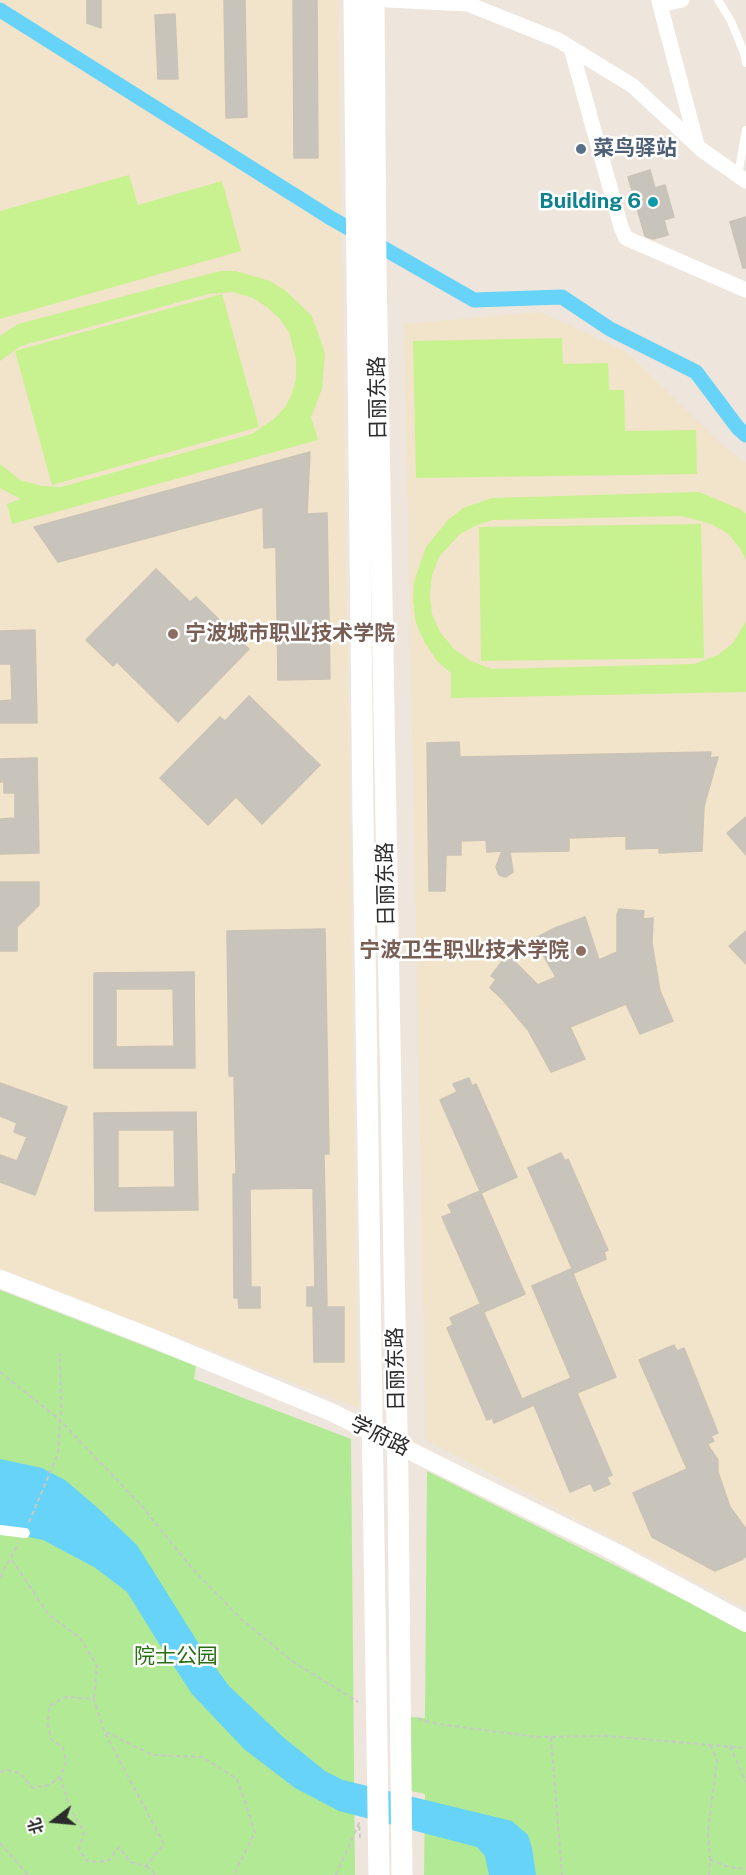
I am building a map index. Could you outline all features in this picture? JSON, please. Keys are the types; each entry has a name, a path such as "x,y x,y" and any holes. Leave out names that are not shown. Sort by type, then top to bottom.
{"main road":[{"name":"日丽东路","path":"354,0 356,208 366,266 397,1445 402,1875"},
{"name":"日丽东路","path":"374,0 376,218 366,266 373,1433 378,1767 370,1846 380,1875"}],"street":[{"path":"388,0 468,4 558,40 633,86 698,146 742,178"},
{"path":"682,0 659,3 698,146"},
{"path":"571,48 626,238 746,290"},
{"name":"学府路","path":"0,1279 147,1336 331,1412 615,1552 746,1623"},
{"path":"0,1530 26,1529"}],"lane":[{"path":"718,0 731,21 746,63"},
{"path":"742,178 746,130"}],"path":[{"path":"0,1577 26,1529 58,1454 60,1353"},
{"path":"0,1372 12,1379 60,1421 141,1505 190,1566 240,1619 292,1661 364,1706 377,1709"},
{"path":"11,1559 49,1615 80,1638 98,1666 94,1699 104,1731 164,1844 146,1866"},
{"path":"0,1772 6,1770 20,1773 33,1788 49,1785 60,1777 66,1762 63,1748 51,1739 48,1725 49,1706 66,1697 94,1699"},
{"path":"401,1715 438,1724 537,1737 607,1736 746,1748"},
{"path":"104,1731 152,1755 202,1757 237,1779 255,1832 234,1875"},
{"path":"550,1737 562,1875"},
{"path":"709,1875 708,1832 717,1761 710,1744"},
{"path":"730,1746 746,1782"},
{"path":"60,1777 70,1808 84,1832 79,1850 87,1860 99,1862 109,1860 119,1847 130,1862 146,1866 156,1875"},
{"path":"336,1875 359,1823 370,1846"},
{"path":"0,1843 28,1875"},
{"path":"710,1860 729,1867 744,1869 741,1875"}],"shaded area":[{"name":"宁波城市职业技术学院","path":"0,0 338,0 358,1408 0,1268"},
{"name":"宁波卫生职业技术学院","path":"541,312 628,353 723,446 746,463 746,1608 426,1440 404,324"}],"green space":[{"path":"129,175 138,205 222,181 241,251 0,319 0,211"},
{"path":"220,271 236,271 270,281 286,291 312,316 325,353 322,389 311,417 318,440 12,524 7,504 21,499 0,488 0,464 20,480 42,486 61,487 252,434 274,419 285,407 296,379 296,359 289,332 280,319 267,307 253,298 233,292 208,294 21,346 0,361 0,336 18,324"},
{"path":"222,294 259,427 52,485 15,351"},
{"path":"562,338 563,364 608,363 609,390 624,390 625,431 696,430 697,474 416,478 413,341"},
{"path":"699,492 740,509 746,514 746,560 740,548 727,533 711,524 682,516 493,520 460,534 439,557 432,575 430,595 432,614 440,632 454,649 471,661 492,669 694,664 718,655 733,643 746,621 746,692 451,698 451,673 437,661 425,643 416,623 413,601 414,582 426,547 448,520 463,508 492,498"},
{"path":"701,524 704,658 481,661 479,527"},
{"name":"院士公园","path":"0,1290 196,1366 194,1379 351,1439 355,1875 0,1875"},
{"path":"427,1471 746,1631 746,1875 424,1875 425,1794 411,1791 410,1717 425,1718"}],"water":[{"path":"0,1459 42,1468 65,1480 137,1545 202,1649 229,1686 283,1737 325,1771 343,1780 512,1821 528,1835 536,1875 489,1875 485,1856 477,1847 339,1811 295,1788 244,1749 192,1694 127,1592 94,1567 43,1540 0,1531"}],"building":[{"path":"87,0 101,0 101,28 87,23"},
{"path":"224,0 245,0 247,117 226,118"},
{"path":"293,0 317,0 318,158 294,158"},
{"path":"175,14 178,79 158,79 155,15"},
{"name":"Building 6","path":"650,170 655,188 665,185 674,217 664,220 668,235 653,239 645,236 628,177"},
{"path":"746,217 746,268 743,268 730,222"},
{"path":"310,452 307,514 327,513 330,679 278,680 276,547 264,548 263,507 58,562 34,527"},
{"path":"156,569 190,602 196,597 249,649 178,722 117,662 113,666 86,640"},
{"path":"35,630 37,723 0,723 0,701 12,700 11,664 0,664 0,631"},
{"path":"249,696 320,765 262,824 236,797 208,825 160,778 220,717 225,721"},
{"path":"459,742 460,757 711,752 710,758 718,757 704,806 702,851 659,853 659,848 626,849 626,836 569,838 569,851 510,852 513,872 505,877 499,875 496,867 502,851 487,852 486,840 461,841 461,855 446,855 445,891 429,891 427,743"},
{"path":"37,758 39,853 0,854 0,819 15,818 15,793 4,793 4,782 0,782 0,759"},
{"path":"746,817 746,855 727,833"},
{"path":"0,882 39,882 39,905 17,927 17,951 0,951"},
{"path":"619,909 644,911 643,919 653,918 652,943 660,991 673,1021 640,1034 626,1004 570,1027 585,1059 551,1072 528,1030 490,988 496,979 491,976 506,956 538,985 556,977 534,939 585,917 599,960 617,952"},
{"path":"325,929 329,1154 324,1154 327,1307 344,1307 344,1362 314,1362 313,1306 307,1306 307,1287 315,1287 313,1188 250,1189 251,1287 260,1287 260,1308 239,1308 238,1298 234,1298 233,1174 236,1174 234,1076 229,1076 227,931"},
{"path":"746,931 746,964 729,946"},
{"path":"194,972 195,1068 94,1068 94,973","holes":["116,989 173,989 174,1046 116,1047"]},
{"path":"469,1078 472,1086 476,1084 517,1177 481,1193 525,1294 484,1312 442,1217 452,1213 448,1205 480,1191 440,1100 457,1092 453,1084"},
{"path":"0,1083 67,1107 35,1195 0,1182 0,1155 17,1161 27,1137 14,1132 17,1123 0,1116"},
{"path":"196,1112 198,1210 95,1211 94,1113","holes":["118,1130 174,1130 175,1187 118,1188"]},
{"path":"561,1153 565,1161 568,1159 608,1250 604,1252 606,1259 574,1273 528,1168"},
{"path":"571,1269 616,1377 577,1393 612,1475 607,1477 610,1484 594,1491 591,1483 570,1492 534,1405 494,1423 492,1418 487,1420 447,1328 453,1325 450,1318 480,1304 522,1399 571,1378 532,1286"},
{"path":"674,1345 677,1351 684,1348 718,1433 711,1436 714,1441 707,1444 718,1460 718,1472 730,1507 746,1529 746,1556 715,1571 652,1537 633,1493 687,1469 639,1360"}],"waterway":[{"path":"0,10 329,217 474,300 562,297 610,329 696,372 738,428 746,435"}],"place":[{"name":"菜鸟驿站","path":"581,149"},
{"name":"Building 6","path":"653,202"},
{"name":"宁波城市职业技术学院","path":"173,634"},
{"name":"宁波卫生职业技术学院","path":"581,951"}]}
